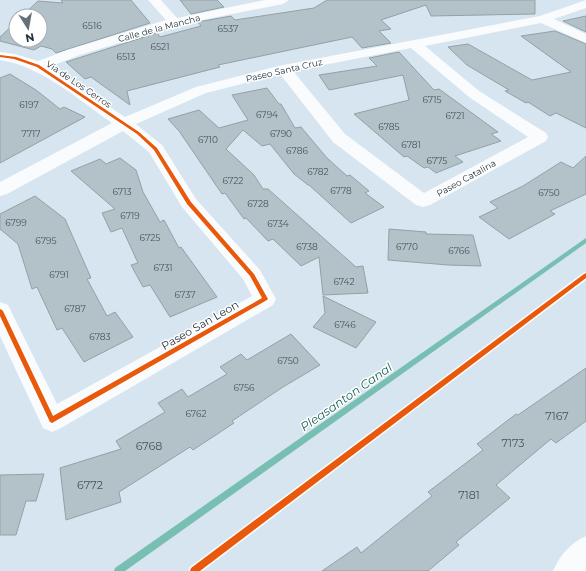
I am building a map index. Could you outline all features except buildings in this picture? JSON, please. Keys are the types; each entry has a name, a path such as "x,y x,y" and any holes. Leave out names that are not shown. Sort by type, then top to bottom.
{"street":[{"path":"154,0 174,22"},
{"name":"Calle de la Mancha","path":"38,66 75,52 174,22 283,0"},
{"name":"Paseo Santa Cruz","path":"0,190 123,124 201,90 284,69 543,19 586,4"},
{"path":"543,19 586,40"},
{"name":"Paseo Catalina","path":"284,69 339,138 423,202 540,137 474,94 413,43"},
{"name":"Via de Los Cerros","path":"0,56 15,58 38,66 123,124"},
{"name":"Paseo San Leon","path":"0,310 52,420 265,299 252,275 189,203 156,149 138,133 123,124"}],"waterway":[{"name":"Pleasanton Canal","path":"118,571 586,240"}],"cycle path":[{"path":"0,56 15,58 38,66 138,133 156,149 189,203 252,275 265,299 52,420 0,311"},
{"path":"194,571 586,275"}]}
